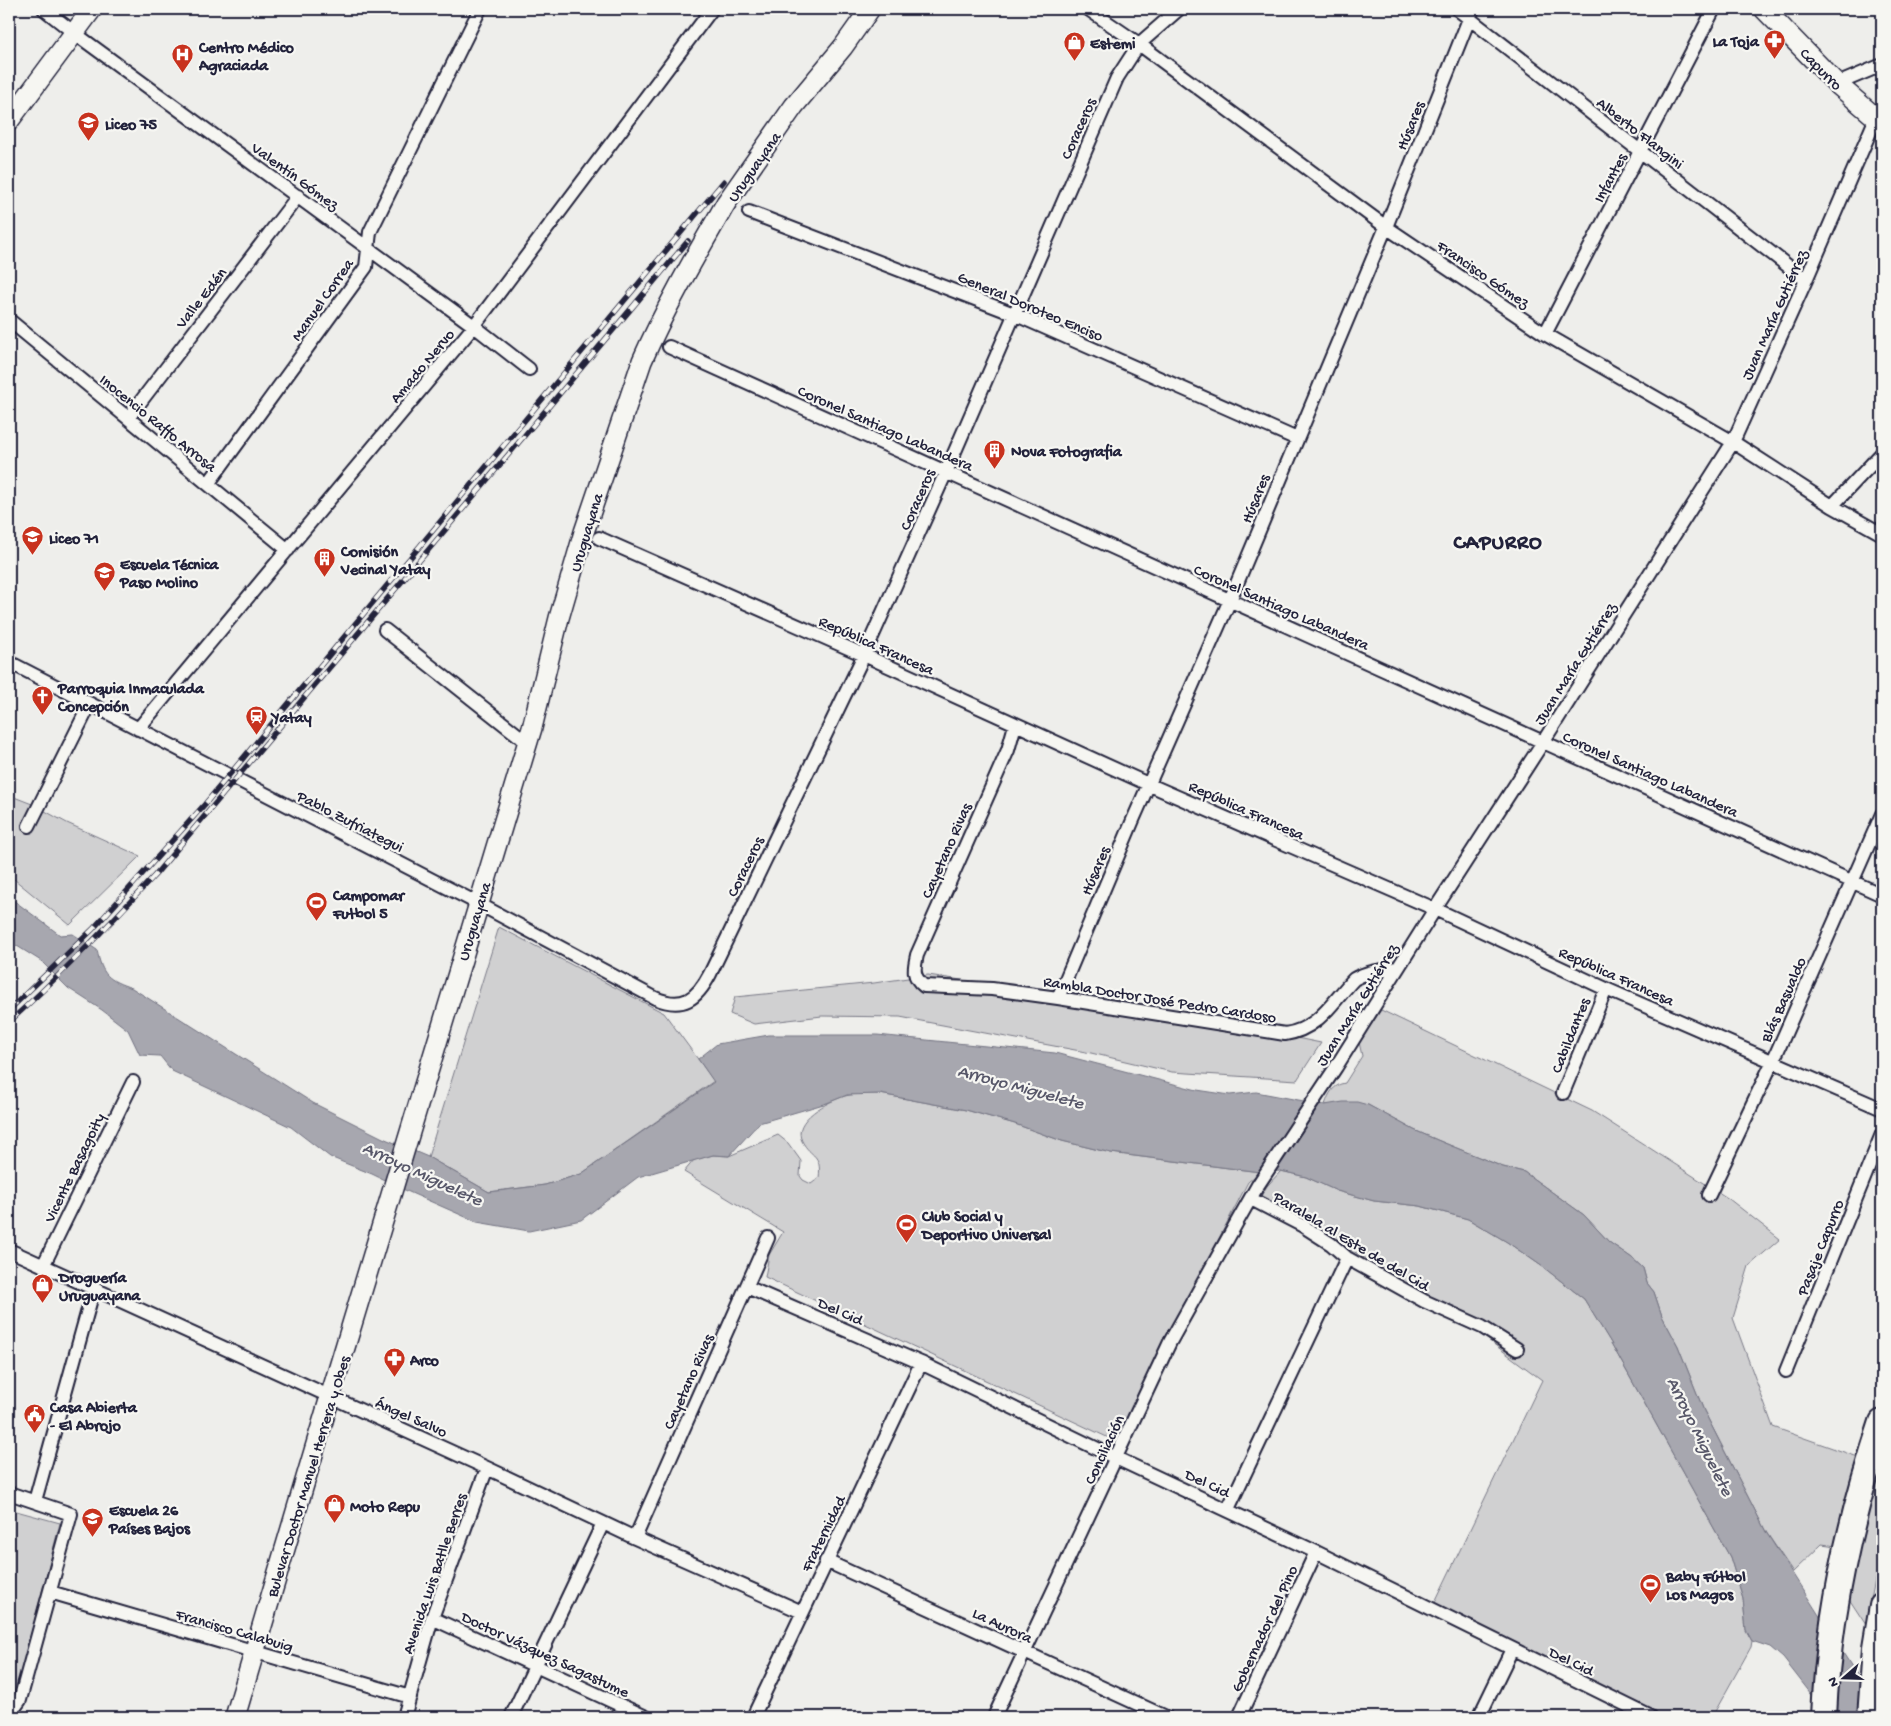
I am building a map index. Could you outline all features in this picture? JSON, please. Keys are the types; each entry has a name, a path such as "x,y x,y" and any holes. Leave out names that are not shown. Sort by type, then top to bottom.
{"highway":[{"path":"1824,1717 1828,1659 1838,1590 1857,1504 1882,1422"},
{"path":"1870,1717 1882,1606"}],"street":[{"name":"Valentín Gómez","path":"44,9 474,326 529,369"},
{"path":"9,121 69,28 76,9"},
{"path":"9,99 69,28 92,9"},
{"name":"Manuel Correa","path":"208,484 366,267 370,232 480,9"},
{"name":"Amado Nervo","path":"138,729 474,326 712,9"},
{"name":"Uruguayana","path":"379,1234 530,736 559,618 584,532 642,361 693,260 726,203 794,106 843,47 870,9"},
{"name":"Francisco Gómez","path":"1088,9 1139,44 1386,227 1545,334 1733,442 1832,506 1882,534"},
{"name":"Coraceros","path":"680,1003 696,995 704,986 864,655 946,472 1117,78 1139,44 1179,9"},
{"name":"Alberto Flangini","path":"1457,9 1471,14 1640,152 1806,280"},
{"name":"Infantes","path":"1545,334 1714,9"},
{"name":"Capurro","path":"1764,9 1837,84 1879,121"},
{"name":"Húsares","path":"1058,998 1230,600 1386,227 1471,14"},
{"path":"1837,84 1882,65"},
{"name":"Juan María Gutiérrez","path":"1251,1199 1733,442 1879,121"},
{"name":"Valle Edén","path":"128,418 298,196"},
{"name":"General Doroteo Enciso","path":"748,212 1014,314 1296,439"},
{"name":"Inocencio Raffo Arrosa","path":"9,320 288,550"},
{"name":"Coronel Santiago Labandera","path":"669,347 1882,895"},
{"path":"1832,506 1882,453"},
{"name":"República Francesa","path":"599,538 864,655 1150,785 1435,909 1606,989 1882,1109"},
{"path":"385,630 530,736"},
{"name":"Pablo Zufriategui","path":"9,662 478,904 655,998 665,1002 680,1003"},
{"path":"29,826 90,704"},
{"name":"Cayetano Rivas","path":"924,986 915,977 914,968 917,955 1008,750 1016,725"},
{"name":"Blás Basualdo","path":"1709,1195 1773,1060 1882,814"},
{"name":"Rambla Doctor José Pedro Cardoso","path":"924,986 992,989 1284,1034 1302,1030 1316,1022 1354,979 1375,971 1398,968"},
{"name":"Cabildantes","path":"1563,1092 1606,989"},
{"name":"Vicente Basagoity","path":"43,1266 132,1082"},
{"name":"Pasaje Capurro","path":"1786,1372 1882,1134"},
{"name":"Paralela al Este de del Cid","path":"1251,1199 1303,1226 1331,1244 1347,1258 1424,1301 1482,1327 1517,1349"},
{"name":"Conciliación","path":"994,1717 1170,1342 1251,1199"},
{"name":"Bulevar Doctor Manuel Herrera y Obes","path":"235,1717 379,1234"},
{"name":"Cayetano Rivas","path":"635,1538 768,1238"},
{"name":"Ángel Salvo","path":"9,1250 487,1468 635,1538 802,1612"},
{"path":"1228,1510 1347,1258"},
{"name":"Del Cid","path":"747,1287 921,1363 1116,1458 1316,1552 1651,1717"},
{"path":"35,1501 94,1288"},
{"name":"Fraternidad","path":"753,1717 921,1363"},
{"name":"Avenida Luis Batlle Berres","path":"404,1717 432,1618 487,1468"},
{"path":"9,1493 71,1514 20,1700 15,1707 9,1710"},
{"path":"511,1717 603,1523"},
{"name":"Gobernador del Pino","path":"1239,1717 1316,1552"},
{"name":"La Aurora","path":"826,1561 1166,1717"},
{"name":"Francisco Calabuig","path":"50,1592 410,1698"},
{"name":"Doctor Vázquez Sagastume","path":"432,1618 646,1717"},
{"path":"1479,1717 1512,1649"}],"shaded area":[{"path":"9,795 32,804 67,823 140,856 70,925 9,875"},
{"path":"499,927 664,1013 714,1081 581,1174 545,1185 489,1192 428,1157"},
{"path":"928,975 1028,990 1082,994 1321,1043 1297,1080 1172,1072 1091,1053 900,1017 822,1016 754,1024 730,1014 735,997 874,983"},
{"path":"1381,1010 1592,1111 1729,1199 1780,1239 1749,1266 1733,1318 1773,1427 1858,1457 1836,1546 1822,1544 1793,1572 1766,1532 1704,1411 1678,1346 1662,1316 1654,1292 1647,1283 1643,1268 1609,1242 1584,1215 1524,1172 1503,1167 1414,1130 1368,1105 1325,1105 1332,1090 1345,1083 1362,1056 1359,1042"},
{"path":"880,1094 966,1110 1015,1124 1062,1141 1111,1153 1260,1172 1248,1182 1117,1436 1109,1438 765,1277 769,1255 783,1232 684,1172 694,1160 713,1155 729,1156 778,1135 788,1143 801,1161 800,1176 811,1184 819,1178 819,1164 815,1156 802,1141 800,1133 807,1119 821,1107 845,1096"},
{"path":"1281,1171 1306,1177 1337,1191 1374,1201 1420,1206 1468,1219 1507,1242 1584,1299 1611,1343 1730,1557 1743,1599 1746,1630 1752,1641 1751,1647 1712,1717 1665,1717 1434,1604 1542,1380 1445,1308 1337,1241 1260,1198 1267,1186"},
{"path":"1882,1460 1882,1545 1866,1625 1849,1599 1858,1547"},
{"path":"9,1509 60,1523 14,1699 9,1697"}],"water":[{"name":"Arroyo Miguelete","path":"9,897 60,935 73,934 97,950 104,971 112,979 132,988 313,1103 383,1138 428,1157 489,1192 545,1185 581,1174 714,1082 698,1059 717,1044 769,1035 877,1035 1055,1053 1197,1090 1230,1095 1256,1092 1325,1105 1357,1102 1368,1105 1414,1130 1442,1142 1503,1167 1524,1172 1584,1215 1609,1242 1643,1268 1647,1283 1654,1292 1662,1316 1678,1346 1704,1411 1766,1532 1882,1714 1882,1717 1829,1717 1783,1658 1770,1647 1752,1641 1746,1630 1743,1599 1730,1557 1611,1343 1584,1299 1507,1242 1468,1219 1420,1206 1374,1201 1337,1191 1306,1177 1281,1171 1260,1172 1111,1153 1062,1141 1015,1124 966,1110 880,1094 847,1095 827,1103 759,1123 729,1156 713,1155 638,1177 581,1220 529,1231 477,1222 330,1157 291,1127 172,1071 160,1056 140,1055 128,1030 68,988 41,961 9,941"}],"railway":[{"path":"9,1010 93,929 205,804 724,181"},
{"path":"9,1022 84,950 155,875 688,241"}],"place":[{"name":"La Toja","path":"1775,59"},
{"name":"Estemi","path":"1074,61"},
{"name":"Centro Médico Agraciada","path":"183,74"},
{"name":"Liceo 75","path":"89,142"},
{"name":"Nova Fotografia","path":"995,469"},
{"name":"Liceo 71","path":"33,556"},
{"name":"Comisión Vecinal Yatay","path":"325,578"},
{"name":"Escuela Técnica Paso Molino","path":"104,591"},
{"name":"Parroquia Inmaculada Concepción","path":"42,715"},
{"name":"Yatay","path":"256,735"},
{"name":"Campomar Futbol 5","path":"317,922"},
{"name":"Club Social y Deportivo Universal","path":"906,1243"},
{"name":"Droguería Uruguayana","path":"43,1304"},
{"name":"Arco","path":"394,1378"},
{"name":"Casa Abierta - El Abrojo","path":"34,1434"},
{"name":"Moto Repu","path":"334,1524"},
{"name":"Escuela 26 Países Bajos","path":"93,1537"},
{"name":"Baby Fútbol Los Magos","path":"1650,1603"}],"district":[{"name":"CAPURRO","path":"1498,541"}]}
